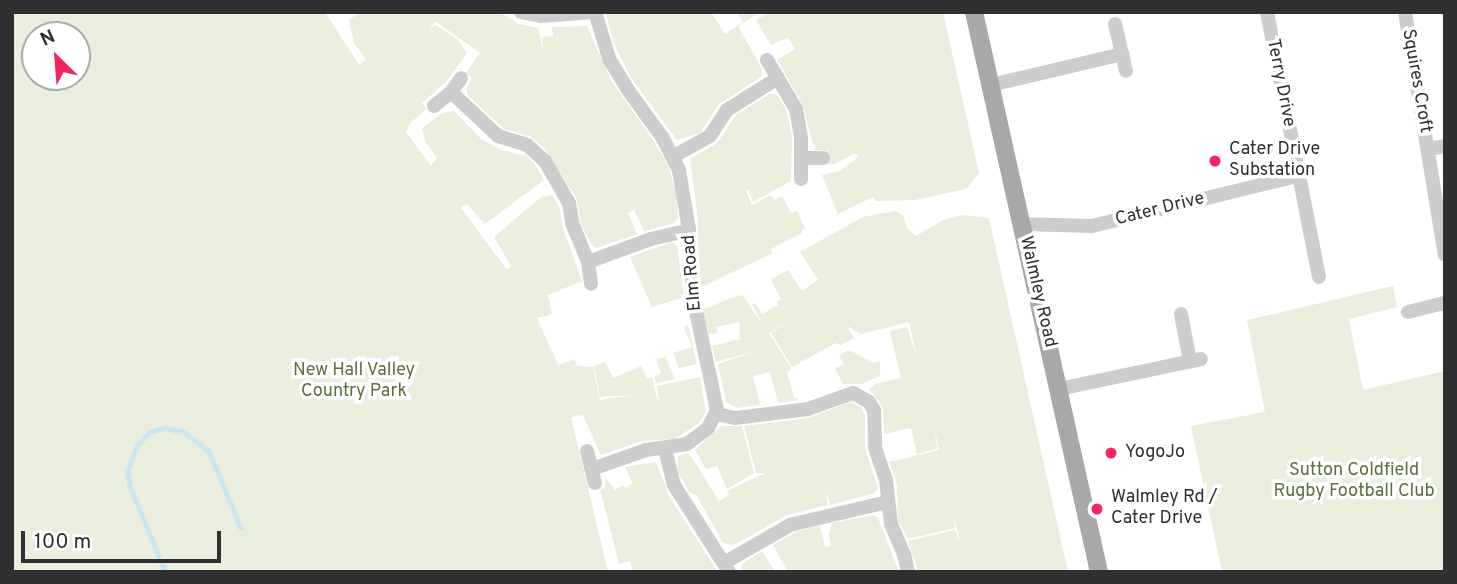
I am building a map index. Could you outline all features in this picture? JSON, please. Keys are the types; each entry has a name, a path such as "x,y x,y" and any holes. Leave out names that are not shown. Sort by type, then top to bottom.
{"main road":[{"name":"Walmley Road","path":"974,12 1099,572"}],"street":[{"path":"521,12 541,16 594,12"},
{"name":"Elm Road","path":"594,12 614,66 674,156 684,188 692,297 717,414"},
{"name":"Terry Drive","path":"1267,12 1297,176 1319,277"},
{"name":"Squires Croft","path":"1405,12 1442,222 1445,255"},
{"path":"1115,24 1126,71"},
{"path":"991,85 1122,54"},
{"path":"767,60 796,109 802,158 801,179"},
{"path":"434,107 451,92 461,78"},
{"path":"674,156 710,136 727,110 778,78"},
{"path":"451,92 498,136 527,145 545,162 566,195 577,239 588,262 592,284"},
{"name":"Squires Croft","path":"1428,149 1445,146"},
{"path":"802,158 823,158"},
{"name":"Cater Drive","path":"1022,224 1092,226 1297,176"},
{"path":"588,262 651,239 689,230"},
{"path":"1408,312 1445,303"},
{"path":"1059,389 1196,360 1181,314"},
{"path":"587,451 594,476 646,450 665,449 695,439 717,414 735,418 755,416 808,409 843,394 862,397 874,410 875,448 886,480 891,524 904,554 908,572"},
{"path":"665,449 674,485 726,568 790,524 887,502"}],"green space":[{"name":"New Hall Valley Country Park","path":"12,12 325,12 359,65 366,59 354,43 349,20 360,12 499,12 519,24 538,28 544,53 542,37 553,36 552,27 587,26 612,82 669,167 676,195 678,218 674,223 644,231 634,210 628,213 637,234 597,248 592,246 581,225 576,197 545,149 529,136 504,129 468,96 466,89 472,78 466,73 480,53 435,21 429,29 435,25 457,39 467,53 446,82 422,103 427,109 410,123 406,132 431,166 437,158 425,141 422,128 442,113 454,111 481,139 501,150 527,156 534,163 544,180 485,224 467,204 461,208 507,270 511,266 494,237 541,197 552,195 560,209 563,228 582,281 548,295 552,314 537,318 558,365 575,359 577,366 593,367 600,400 633,395 600,397 594,366 605,362 613,378 641,366 647,379 652,377 659,406 657,386 700,377 706,413 698,424 674,439 642,441 601,455 583,415 571,417 608,572 12,572"},
{"path":"606,12 711,12 725,34 743,22 737,12 760,12 738,26 762,69 762,76 718,105 700,133 677,140 631,78 613,42"},
{"path":"770,12 943,12 979,173 966,189 915,200 876,201 873,197 838,214 822,175 840,171 858,157 855,153 835,164 828,164 828,151 814,150 816,147 802,103 777,60 795,49 788,38 771,45 756,20"},
{"path":"769,94 777,94 787,112 792,137 791,181 753,202 748,189 746,190 752,205 771,195 774,200 782,196 791,213 797,211 805,228 801,230 802,233 771,249 772,253 700,288 697,210 690,159 717,143 736,115"},
{"path":"895,211 903,215 907,228 916,236 943,220 963,215 989,218 1068,572 918,572 908,541 955,530 960,542 954,516 955,528 908,539 898,520 897,484 889,462 939,450 935,431 937,449 917,454 911,428 884,434 882,406 869,389 875,384 901,378 890,331 907,327 917,358 909,322 861,334 847,326 854,338 841,345 836,343 792,367 771,333 795,318 769,333 791,368 787,373 794,397 799,400 778,403 770,372 753,376 760,405 737,408 726,402 718,364 756,351 716,362 712,346 740,339 739,322 716,327 718,333 709,334 702,310 739,295 744,297 763,326 752,304 755,303 762,314 778,305 777,302 781,299 771,279 788,270 802,291 818,280 800,252 863,217"},
{"path":"672,242 677,246 684,297 652,307 630,257"},
{"name":"Sutton Coldfield Rugby Football Club","path":"1393,286 1397,307 1349,319 1363,390 1445,371 1445,572 1222,572 1191,426 1265,412 1247,320"},
{"path":"688,325 697,364 679,368 673,353 692,347 684,327"},
{"path":"849,350 874,363 880,361 880,376 862,384 843,384 835,368 844,364 839,355"},
{"path":"665,356 675,379 656,383 654,377 661,373 656,360"},
{"path":"851,402 861,407 865,416 865,449 878,488 875,493 830,505 825,489 828,505 787,515 734,545 723,543 697,496 689,492 678,472 678,456 689,453 719,501 729,495 727,491 765,473 756,473 744,426 808,418"},
{"path":"721,426 742,426 754,473 727,489 717,466 706,469 695,450"},
{"path":"656,462 670,498 718,572 633,572 630,561 619,564 600,489 605,488 605,477 615,490 623,485 626,488 633,483 625,467"},
{"path":"873,515 878,518 899,572 788,572 773,545 798,531 820,526 825,547 831,546 829,534 832,523"},
{"path":"762,551 775,572 741,572 743,563"}],"waterway":[{"path":"165,572 130,487 127,471 138,444 150,432 165,428 184,432 209,451 241,528"}],"place":[{"name":"Cater Drive Substation","path":"1215,161"},
{"name":"YogoJo","path":"1111,453"},
{"name":"Walmley Rd / Cater Drive","path":"1097,509"}]}
